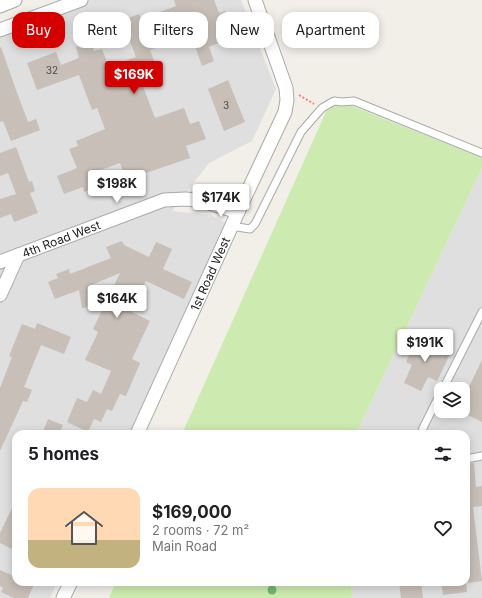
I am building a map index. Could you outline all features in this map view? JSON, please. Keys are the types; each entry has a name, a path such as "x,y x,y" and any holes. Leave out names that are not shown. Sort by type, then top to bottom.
{"street":[{"path":"0,6 15,0"},
{"path":"0,30 81,0"},
{"name":"1st Road West","path":"139,430 231,226 285,112 287,100 286,88 255,0"},
{"name":"4th Road West","path":"0,262 164,200 186,199 203,201 238,212"},
{"path":"0,295 18,255"},
{"path":"63,598 69,586"}],"lane":[{"path":"231,226 250,229 255,224 301,132 322,108 334,101 354,101 482,153"},
{"path":"447,382 482,312"},
{"path":"423,430 434,406"},
{"path":"470,458 482,456"}],"path":[{"path":"286,88 322,108"}],"shaded area":[{"path":"87,0 241,0 246,12 216,12 216,48 260,48 276,89 252,141 209,163 172,211 211,215 231,226 132,430 12,430 12,586 55,586 50,598 0,598 0,30 12,26 12,48 65,48 65,12 52,12"},
{"path":"482,168 482,598 352,598 351,586 470,586 470,430 358,430"}],"green space":[{"path":"332,98 482,158 482,168 358,430 184,430"},
{"path":"114,586 351,586 352,598 109,598"}],"building":[{"path":"174,0 214,0 219,12 216,12 216,44 209,47 214,61 202,66 196,48 208,48 208,12 160,12 176,6"},
{"path":"139,14 139,48 155,48 150,50 159,74 141,81 155,118 184,108 190,124 199,121 206,139 186,146 190,158 143,174 142,171 125,177 120,163 95,172 100,186 84,192 83,187 64,194 57,176 77,168 69,149 78,146 76,141 105,129 97,108 92,110 79,75 37,90 27,63 56,52 61,65 79,58 76,48 93,48 94,51 102,49 109,67 136,57 131,44 131,17"},
{"path":"1,47 28,122 36,119 40,130 11,141 3,121 0,122"},
{"path":"228,80 245,122 224,131 208,89"},
{"path":"16,147 29,182 32,181 35,191 30,193 38,213 14,222 11,214 0,218 0,199 16,194 8,173 0,176 0,153"},
{"path":"122,241 124,245 149,257 156,242 172,249 163,269 192,282 184,299 146,281 132,312 150,321 132,359 140,363 126,396 120,394 112,411 107,409 101,422 94,419 89,430 84,430 67,422 77,398 87,402 93,390 101,394 111,371 85,360 98,332 93,329 120,273 89,286 93,306 82,308 79,290 55,299 48,282 58,278 56,274 69,269 70,274 111,258 106,247"},
{"path":"37,323 71,337 64,354 41,345 24,387 32,390 27,402 23,401 0,451 0,388 12,357 9,356 22,324 35,329"},
{"path":"417,337 451,352 437,381 428,377 421,391 404,383 412,365 406,362"},
{"path":"482,360 482,422 470,416 470,385"},
{"path":"48,419 63,425 61,430 44,430"},
{"path":"474,463 476,487 482,486 482,506 473,507 482,581 470,583 470,464"},
{"path":"12,508 12,549 0,543 0,533"},
{"path":"0,570 12,575 12,586 33,586 28,598 14,598 1,592 3,588 0,586"},
{"path":"400,586 422,586 423,598 401,598"},
{"path":"442,586 466,586 467,592 443,595"}]}
